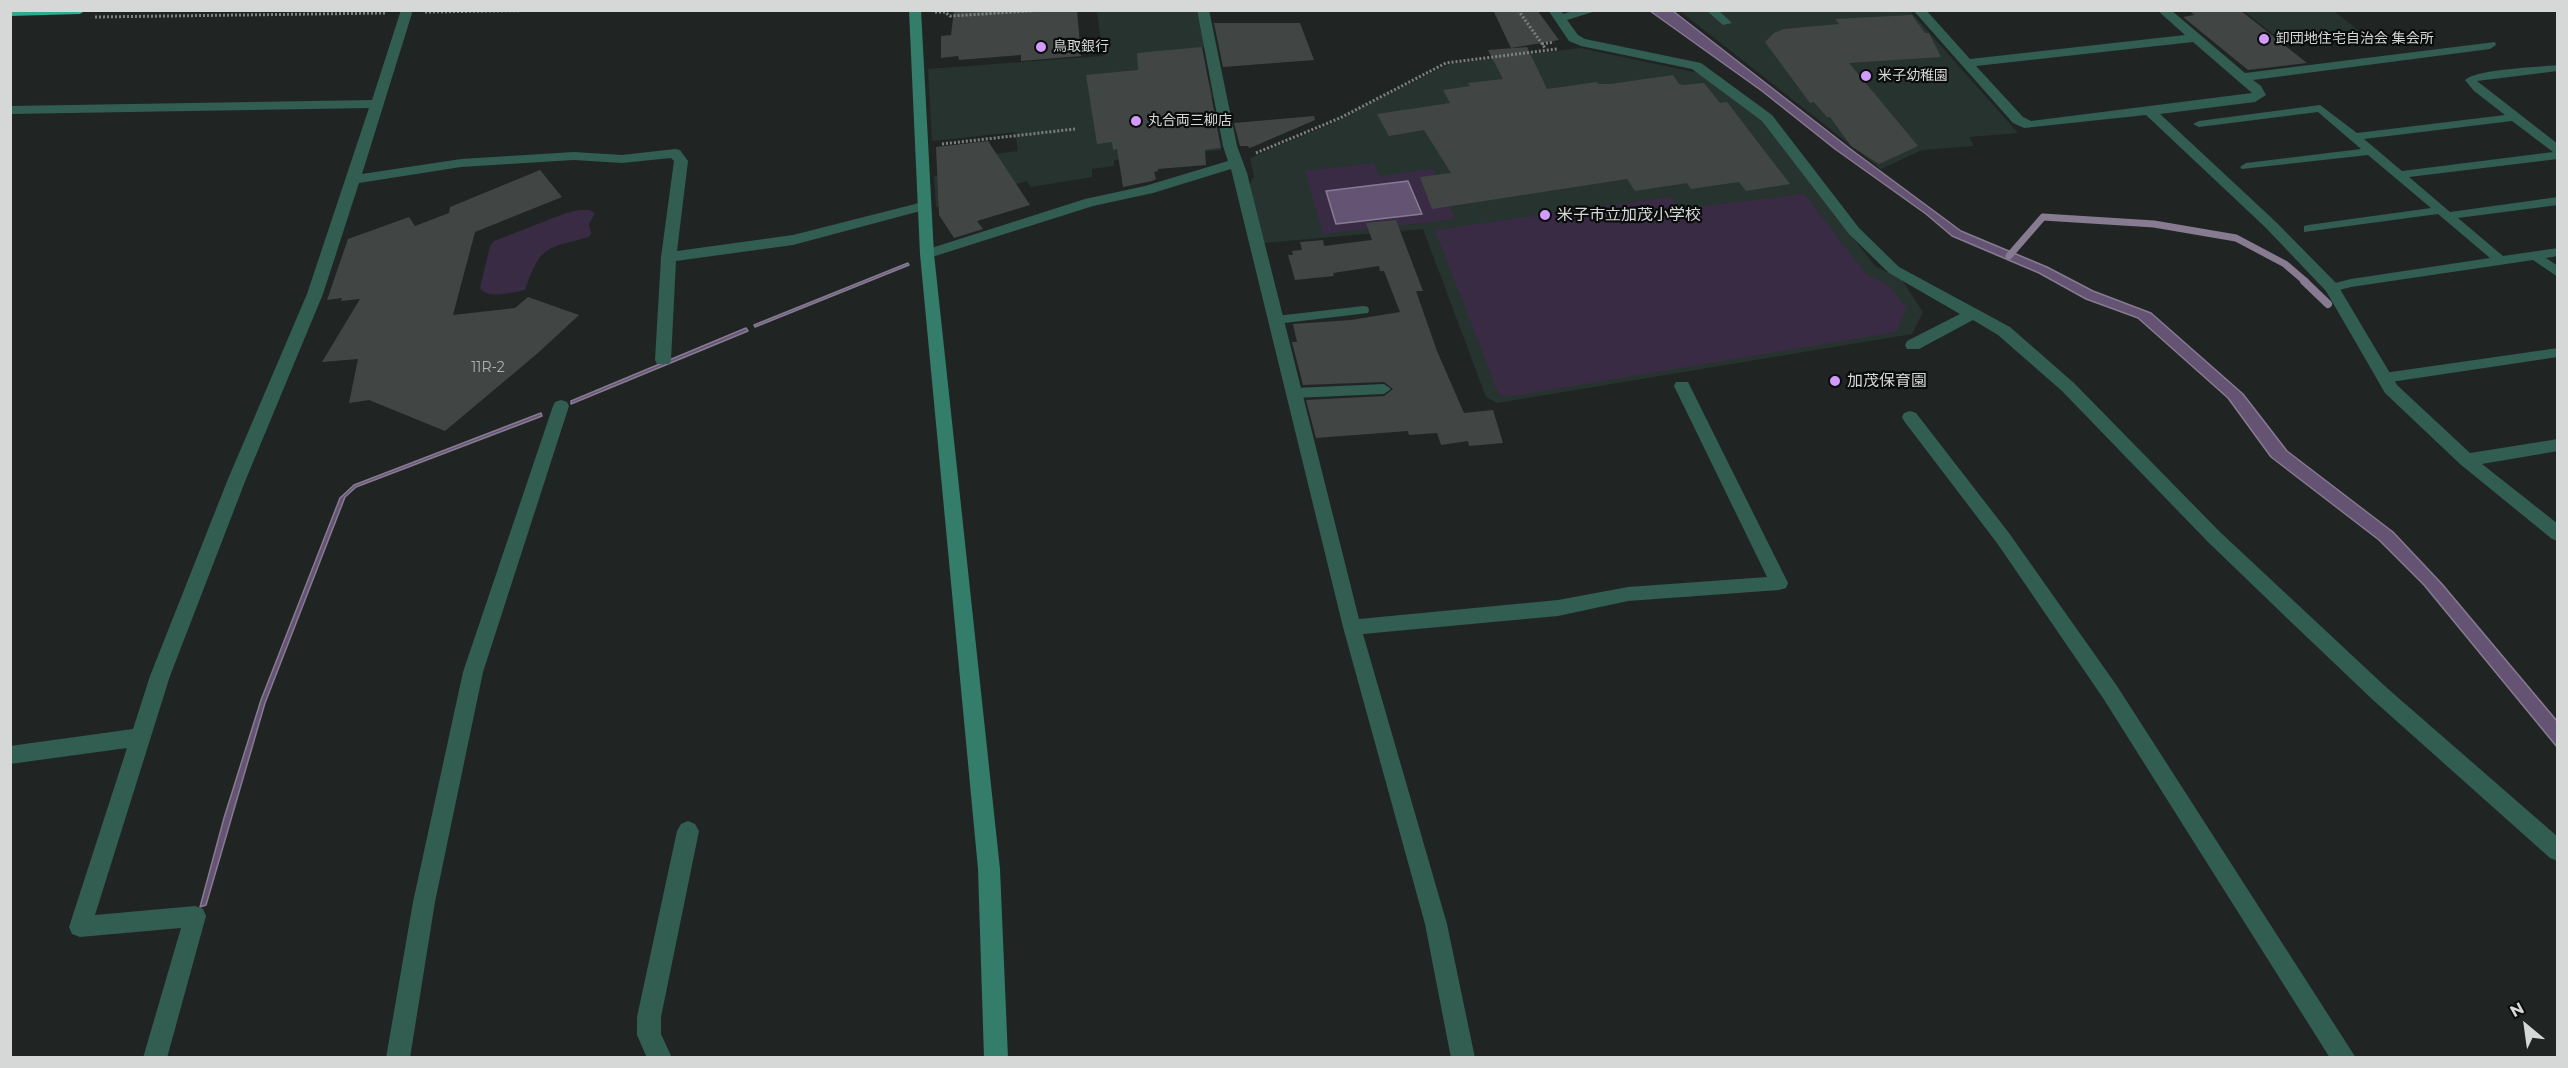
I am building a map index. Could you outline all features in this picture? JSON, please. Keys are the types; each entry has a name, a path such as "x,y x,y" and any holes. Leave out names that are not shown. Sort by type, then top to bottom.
{"highway":[{"path":"10,12 81,10"}],"street":[{"path":"915,10 923,206 988,868 996,1058"},
{"path":"1203,10 1230,146 1276,320 1352,627 1436,924 1463,1058"},
{"path":"1593,10 1557,14 1573,38 1580,42 1696,66 1767,118 1854,231 1894,270 2004,331 2068,387 2206,529 2380,694 2558,851"},
{"path":"1919,10 2018,120 2029,126 2250,99 2259,95 2242,77 2163,10"},
{"path":"155,1058 195,916 80,927 160,676 233,490 315,294 378,104 406,11"},
{"path":"1967,63 2195,38"},
{"path":"2242,77 2490,45"},
{"path":"10,110 378,104"},
{"path":"2149,111 2271,225 2332,288 2391,389 2466,460 2558,534"},
{"path":"353,180 460,163 574,156 622,159 675,153 681,161 669,257 663,360"},
{"path":"927,254 1090,202 1148,190 1236,163"},
{"path":"669,257 793,240 923,206"},
{"path":"1913,345 1974,313"},
{"path":"1352,627 1558,608 1628,594 1779,583 1682,386"},
{"path":"398,1058 424,902 473,672 561,406"},
{"path":"1910,417 2003,538 2110,692 2344,1058"},
{"path":"2466,460 2558,445"},
{"path":"10,755 141,737"},
{"path":"660,1058 649,1035 649,1017 688,831"}],"lane":[{"path":"1711,10 1727,23"},
{"path":"2558,68 2470,80 2515,117 2552,141 2558,150"},
{"path":"2199,124 2320,108 2501,261"},
{"path":"2354,137 2515,117"},
{"path":"2246,167 2370,151"},
{"path":"2399,175 2558,155"},
{"path":"2308,230 2558,201"},
{"path":"2332,288 2351,283 2558,252"},
{"path":"2536,256 2558,273"},
{"path":"1276,320 1363,310"},
{"path":"2384,378 2558,352"},
{"path":"1294,393 1383,389"}],"path":[{"path":"94,17 563,10"},
{"path":"935,12 946,11 950,16 1045,10"},
{"path":"1518,10 1545,48"},
{"path":"1236,163 1340,118 1446,63 1540,52 1580,42"},
{"path":"921,146 1074,129"}],"shaded area":[{"path":"1097,11 1197,11 1205,47 1198,48 1205,81 1209,81 1213,97 1208,99 1221,150 1114,160 1114,166 1092,169 1092,177 1031,187 1027,181 936,207 934,176 983,171 982,156 1018,151 1015,132 932,141 928,69 1103,56"},
{"path":"1650,11 1673,11 1853,151 1961,231 2047,267 2093,291 2151,313 2243,394 2287,451 2393,532 2442,584 2557,721 2557,747 2424,585 2379,540 2271,457 2228,398 2138,318 2086,299 2039,273 1952,236 1926,214 1835,149 1762,91"},
{"name":"米子幼稚園","path":"1680,11 1910,11 2018,133 1969,137 1974,146 1922,150 1881,169"},
{"path":"2244,11 2346,11 2335,12 2362,33 2284,43"},
{"name":"米子市立加茂小学校","path":"1580,48 1703,74 1757,114 1875,266 1902,280 1923,312 1912,334 1497,403 1486,397 1423,229 1263,243 1248,188 1254,176 1250,158 1338,121 1450,64"},
{"path":"1374,163 1379,176 1433,169 1455,219 1323,234 1305,171"},
{"path":"1408,181 1422,214 1336,224 1326,191"},
{"path":"1804,194 1866,274 1888,285 1906,308 1896,332 1513,396 1499,395 1435,230 1671,197 1679,209"},
{"path":"579,210 589,210 595,213 589,224 591,233 589,237 546,251 536,264 525,290 489,294 480,288 490,246 494,241"},
{"path":"908,263 909,265 755,327 754,325"},
{"path":"746,328 748,331 571,404 571,401"},
{"path":"541,413 542,416 356,487 345,497 265,703 206,905 200,907 224,818 261,700 340,498 354,485"}],"building":[{"path":"954,10 1077,10 1081,56 1021,61 1021,55 959,60 958,56 941,58 941,36 951,35"},
{"path":"1493,10 1537,10 1559,40 1511,48"},
{"path":"2189,10 2240,10 2307,63 2248,70 2183,17 2194,15"},
{"path":"1912,15 1925,33 1929,33 1941,57 1849,63 1918,146 1879,164 1851,146 1830,117 1827,117 1814,102 1810,103 1765,42 1774,33 1784,29 1839,24 1835,19"},
{"path":"1214,23 1300,23 1314,60 1223,67"},
{"path":"1202,47 1221,148 1205,150 1206,165 1158,169 1154,172 1156,179 1123,187 1117,149 1113,150 1112,142 1097,144 1086,75 1138,70 1137,53"},
{"path":"1527,47 1547,89 1597,82 1598,84 1610,84 1673,75 1679,84 1704,83 1720,103 1727,102 1790,184 1746,191 1739,182 1691,189 1687,183 1635,191 1627,179 1432,209 1420,177 1451,173 1424,130 1389,136 1377,114 1450,103 1443,90 1470,86 1468,83 1503,79 1488,50"},
{"path":"1314,116 1315,120 1250,148 1240,146 1234,123"},
{"path":"988,141 1030,205 977,221 983,229 954,238 939,215 936,147"},
{"path":"540,170 562,197 475,232 453,315 515,308 528,297 579,315 538,353 445,431 369,400 349,403 358,359 322,362 360,299 327,300 348,239 409,217 415,226 449,213 450,207"},
{"path":"1396,220 1423,291 1416,291 1437,351 1464,413 1493,410 1503,443 1469,446 1468,441 1441,445 1437,433 1409,435 1408,431 1316,438 1306,400 1384,396 1393,389 1384,382 1303,385 1292,342 1297,342 1293,324 1351,320 1400,312 1384,271 1380,271 1379,266 1333,273 1334,276 1295,280 1288,255 1293,255 1292,251 1302,250 1300,242 1323,240 1324,246 1372,240 1366,223"}],"waterway":[{"path":"2009,256 2043,217 2154,224 2236,238 2285,264 2306,282"},
{"path":"2304,281 2328,304"}],"place":[{"name":"卸団地住宅自治会 集会所","path":"2264,39"},
{"name":"鳥取銀行","path":"1041,47"},
{"name":"米子幼稚園","path":"1866,76"},
{"name":"丸合両三柳店","path":"1136,121"},
{"name":"米子市立加茂小学校","path":"1545,215"},
{"name":"加茂保育園","path":"1835,381"}]}
